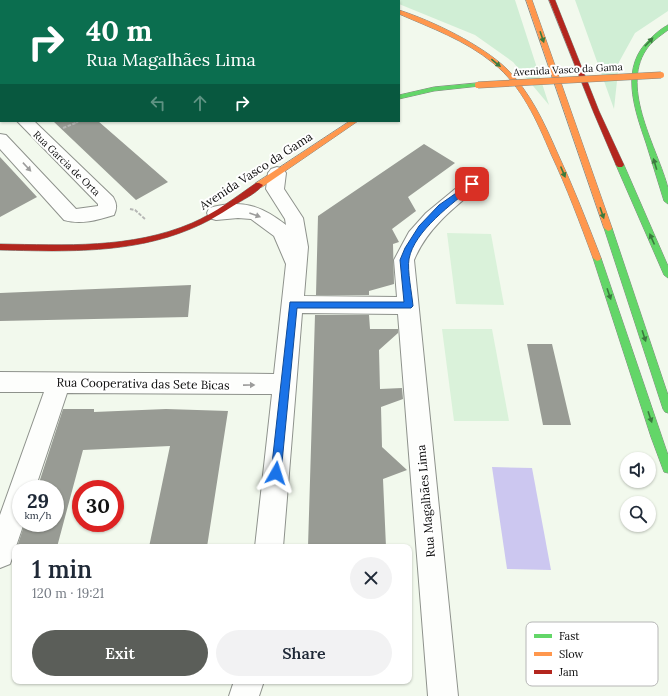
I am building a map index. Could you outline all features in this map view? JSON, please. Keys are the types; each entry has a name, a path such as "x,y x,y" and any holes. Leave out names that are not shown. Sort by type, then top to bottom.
{"main road":[{"path":"529,0 617,255 668,409"},
{"path":"552,0 596,111 668,275"},
{"path":"400,12 463,41 486,55 507,72 526,94 535,110 563,172 589,237 668,468"},
{"path":"400,18 463,41"},
{"path":"668,27 649,41 642,51 635,65 634,87 636,103 668,201"},
{"name":"Avenida Vasco da Gama","path":"400,97 418,92 478,85 664,74"},
{"path":"407,86 418,92"},
{"name":"Avenida Vasco da Gama","path":"0,247 86,248 139,242 163,236 194,225 216,213 354,122"}],"street":[{"name":"Rua Garcia de Orta","path":"0,139 71,215 94,215 107,210 107,202 26,122"},
{"path":"269,544 298,247 294,218 275,189 277,173"},
{"name":"Rua Magalhães Lima","path":"443,696 404,260 408,250 422,228 442,207 472,184"},
{"path":"216,213 238,211 255,213 268,221 282,232 296,268"},
{"path":"293,304 408,306"},
{"name":"Rua Cooperativa das Sete Bicas","path":"0,382 285,384"},
{"path":"25,480 59,383"},
{"path":"0,554 12,519"},
{"path":"244,696 248,684"}],"path":[{"path":"107,202 135,210 163,236"}],"green space":[{"path":"400,0 515,0 549,105 513,62 475,35 400,4"},
{"path":"575,0 668,0 668,11 635,33 619,62 614,109"},
{"path":"447,233 491,234 504,305 456,304"},
{"path":"442,329 492,329 509,421 454,421"}],"shaded area":[{"path":"492,467 532,468 551,570 507,569"}],"building":[{"path":"54,122 99,122 168,182 136,200"},
{"path":"424,144 455,163 408,197 416,211 392,229 399,242 393,244 394,284 369,291 369,295 316,295 318,216"},
{"path":"0,157 37,197 0,217"},
{"path":"191,285 188,317 0,321 0,293"},
{"path":"315,315 369,315 370,329 398,329 398,333 379,350 380,389 402,388 403,399 381,407 382,447 407,470 383,479 386,544 308,544"},
{"path":"527,344 552,344 571,425 543,425"},
{"path":"63,409 94,409 94,412 166,409 228,411 207,544 150,544 170,446 83,450 75,480 72,480 72,491 64,521 64,480 40,480"},
{"path":"22,532 61,532 58,544 18,544"}],"traffic: fast":[{"path":"668,27 650,41 643,50 638,60 634,81 636,102 639,113 668,201"},
{"path":"400,97 434,89 478,85"},
{"path":"620,165 668,275"},
{"path":"608,228 668,409"},
{"path":"597,258 656,437 668,468"}],"traffic: slow":[{"path":"529,0 608,228"},
{"path":"400,12 474,46 496,62 514,80 535,111 546,133 581,215 597,258"},
{"path":"478,85 661,75"},
{"path":"259,185 354,122"}],"traffic: jam":[{"path":"552,0 596,111 620,165"},
{"path":"0,247 99,247 123,245 147,240 171,234 203,221 259,185"}],"route":[{"path":"276,473 293,304 408,306 404,260 414,238 442,207 472,184"}]}
